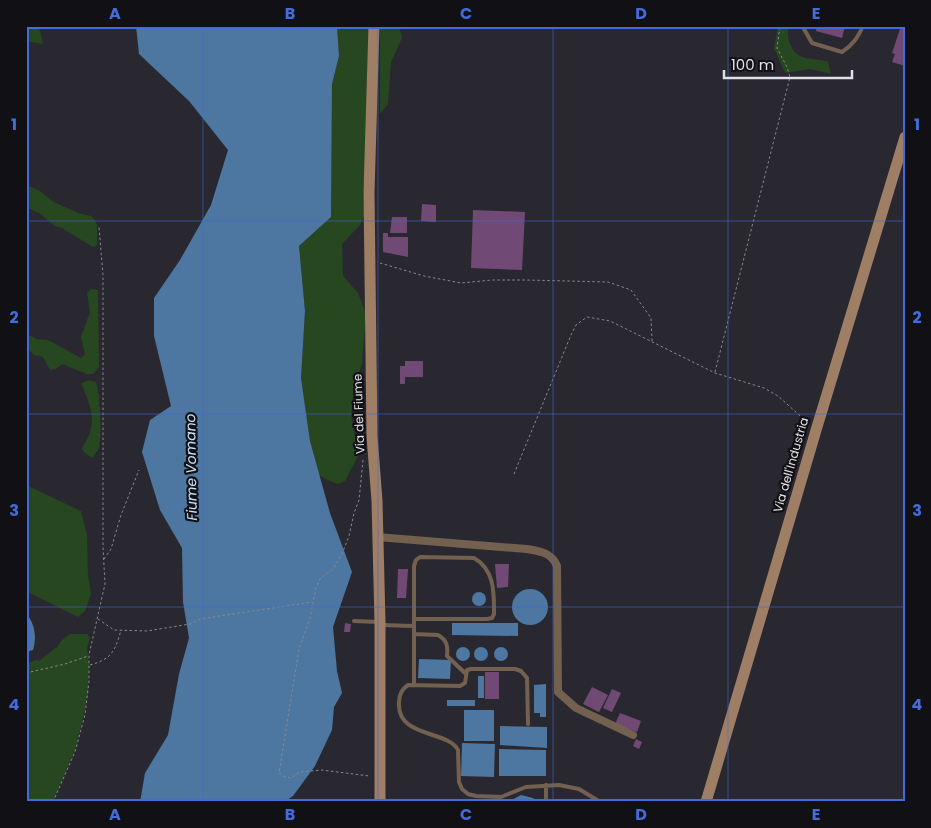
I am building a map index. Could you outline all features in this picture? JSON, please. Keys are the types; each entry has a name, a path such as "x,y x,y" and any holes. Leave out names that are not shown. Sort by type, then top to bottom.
{"street":[{"name":"Via del Fiume","path":"374,26 370,260 372,436 377,501 380,624 380,802"},
{"name":"Via dell'Industria","path":"706,802 905,137"},
{"path":"377,537 527,549 549,555 555,560 557,566 558,692 576,708 633,735"}],"lane":[{"path":"804,26 804,30 812,43 842,52 850,47 863,26"},
{"path":"414,619 492,618 494,614 494,588 491,577 484,566 474,558 420,557 416,560 414,566 414,619 414,685"},
{"path":"354,621 414,626"},
{"path":"414,634 438,635 442,637 447,643 447,656 466,674"},
{"path":"528,724 527,678 521,671 515,669 471,668 467,670 464,683 460,686 408,685 400,694 399,706 403,719 422,732 451,742 456,746 458,750 459,782 462,789 468,794 500,797 526,787 546,785 569,786 598,800"},
{"path":"546,785 546,802"},
{"path":"490,797 492,802"}],"path":[{"path":"715,373 790,77 777,48 780,26"},
{"path":"53,802 75,752 85,715 89,681 89,655 105,584 103,560 103,275 99,227"},
{"path":"370,260 424,276 461,283 517,280 608,282 631,290 651,318 652,342"},
{"path":"514,474 558,362 576,325 587,317 610,321 715,373 764,388 778,396 808,422 817,427"},
{"path":"365,454 362,464 359,500 349,536 334,568 320,579 310,618 298,649 278,773 291,778 300,772 322,770 380,776"},
{"path":"103,560 111,549 121,515 139,470"},
{"path":"97,618 114,630 147,631 190,624 200,619 313,602"},
{"path":"89,665 104,661 116,647 121,630"},
{"path":"26,673 65,664 89,655"}],"green space":[{"path":"26,26 37,26 43,44 26,41"},
{"path":"337,26 372,26 368,144 363,186 364,216 360,225 342,244 343,276 358,293 366,314 362,364 354,385 351,415 358,456 345,481 338,484 319,475 310,441 301,378 305,311 299,246 331,217 332,84 339,56"},
{"path":"380,26 399,26 402,38 391,62 388,104 380,114"},
{"path":"778,26 789,26 790,43 797,54 828,62 831,74 810,69 785,73 774,48"},
{"path":"26,185 40,191 52,201 78,213 91,216 97,225 97,245 93,247 62,228 55,226 39,213 26,207"},
{"path":"91,289 98,290 99,367 93,374 87,374 62,364 56,369 50,370 43,357 34,355 26,347 26,334 37,339 48,340 81,358 85,354 81,337 90,312 87,293"},
{"path":"89,380 96,382 100,414 99,447 92,458 82,448 92,424 91,409 82,385 82,383"},
{"path":"26,485 81,511 87,535 88,575 91,594 85,611 78,617 26,591"},
{"path":"70,634 87,634 90,637 87,648 89,664 88,693 75,750 53,802 26,802 26,664 36,660 39,661"}],"water":[{"name":"Fiume Vomano","path":"136,26 337,26 339,56 332,84 331,217 299,246 305,311 301,378 310,441 330,513 352,572 333,627 337,671 342,693 334,707 332,730 315,766 293,796 284,802 140,802 145,773 168,735 179,674 189,638 183,602 182,548 160,510 142,452 150,420 171,406 154,336 154,298 180,260 211,205 228,150 189,101 139,54"},
{"path":"530,589 542,595 548,607 542,619 530,625 518,619 512,607 518,595"},
{"path":"476,592 482,592 486,599 482,606 476,606 472,602 472,596"},
{"path":"26,613 33,626 35,640 33,650 26,652"},
{"path":"452,623 518,623 518,636 452,635"},
{"path":"460,647 466,647 470,654 466,661 460,661 456,657 456,651"},
{"path":"481,647 486,649 488,654 486,659 481,661 476,659 474,654 476,649"},
{"path":"498,647 504,647 508,654 504,661 498,661 494,657 494,651"},
{"path":"419,659 451,660 450,679 418,678"},
{"path":"478,676 484,676 484,698 478,698"},
{"path":"546,684 546,717 540,717 540,713 534,713 534,685"},
{"path":"447,700 475,700 475,706 447,706"},
{"path":"464,710 494,710 494,741 464,741"},
{"path":"500,726 547,727 547,748 500,745"},
{"path":"462,743 495,744 494,777 461,776"},
{"path":"499,749 546,750 546,776 499,776"},
{"path":"521,795 533,798 538,802 508,802"}],"building":[{"path":"817,26 845,26 842,38 816,31"},
{"path":"901,26 905,26 905,66 892,62 895,54 892,53"},
{"path":"422,204 436,205 436,222 421,221"},
{"path":"473,210 525,212 522,270 471,268"},
{"path":"392,217 407,217 407,233 390,233"},
{"path":"383,233 388,233 388,237 408,237 408,257 383,252"},
{"path":"405,361 423,361 423,377 405,377 405,384 400,384 400,366 405,366"},
{"path":"495,564 509,564 508,587 497,588"},
{"path":"398,569 408,569 406,598 397,598"},
{"path":"345,623 351,624 350,632 344,632"},
{"path":"485,672 499,672 499,699 485,699"},
{"path":"592,687 608,695 599,712 583,704"},
{"path":"612,689 621,693 612,712 603,708"},
{"path":"620,713 641,721 637,732 615,724"},
{"path":"636,739 642,742 639,749 633,746"}]}
